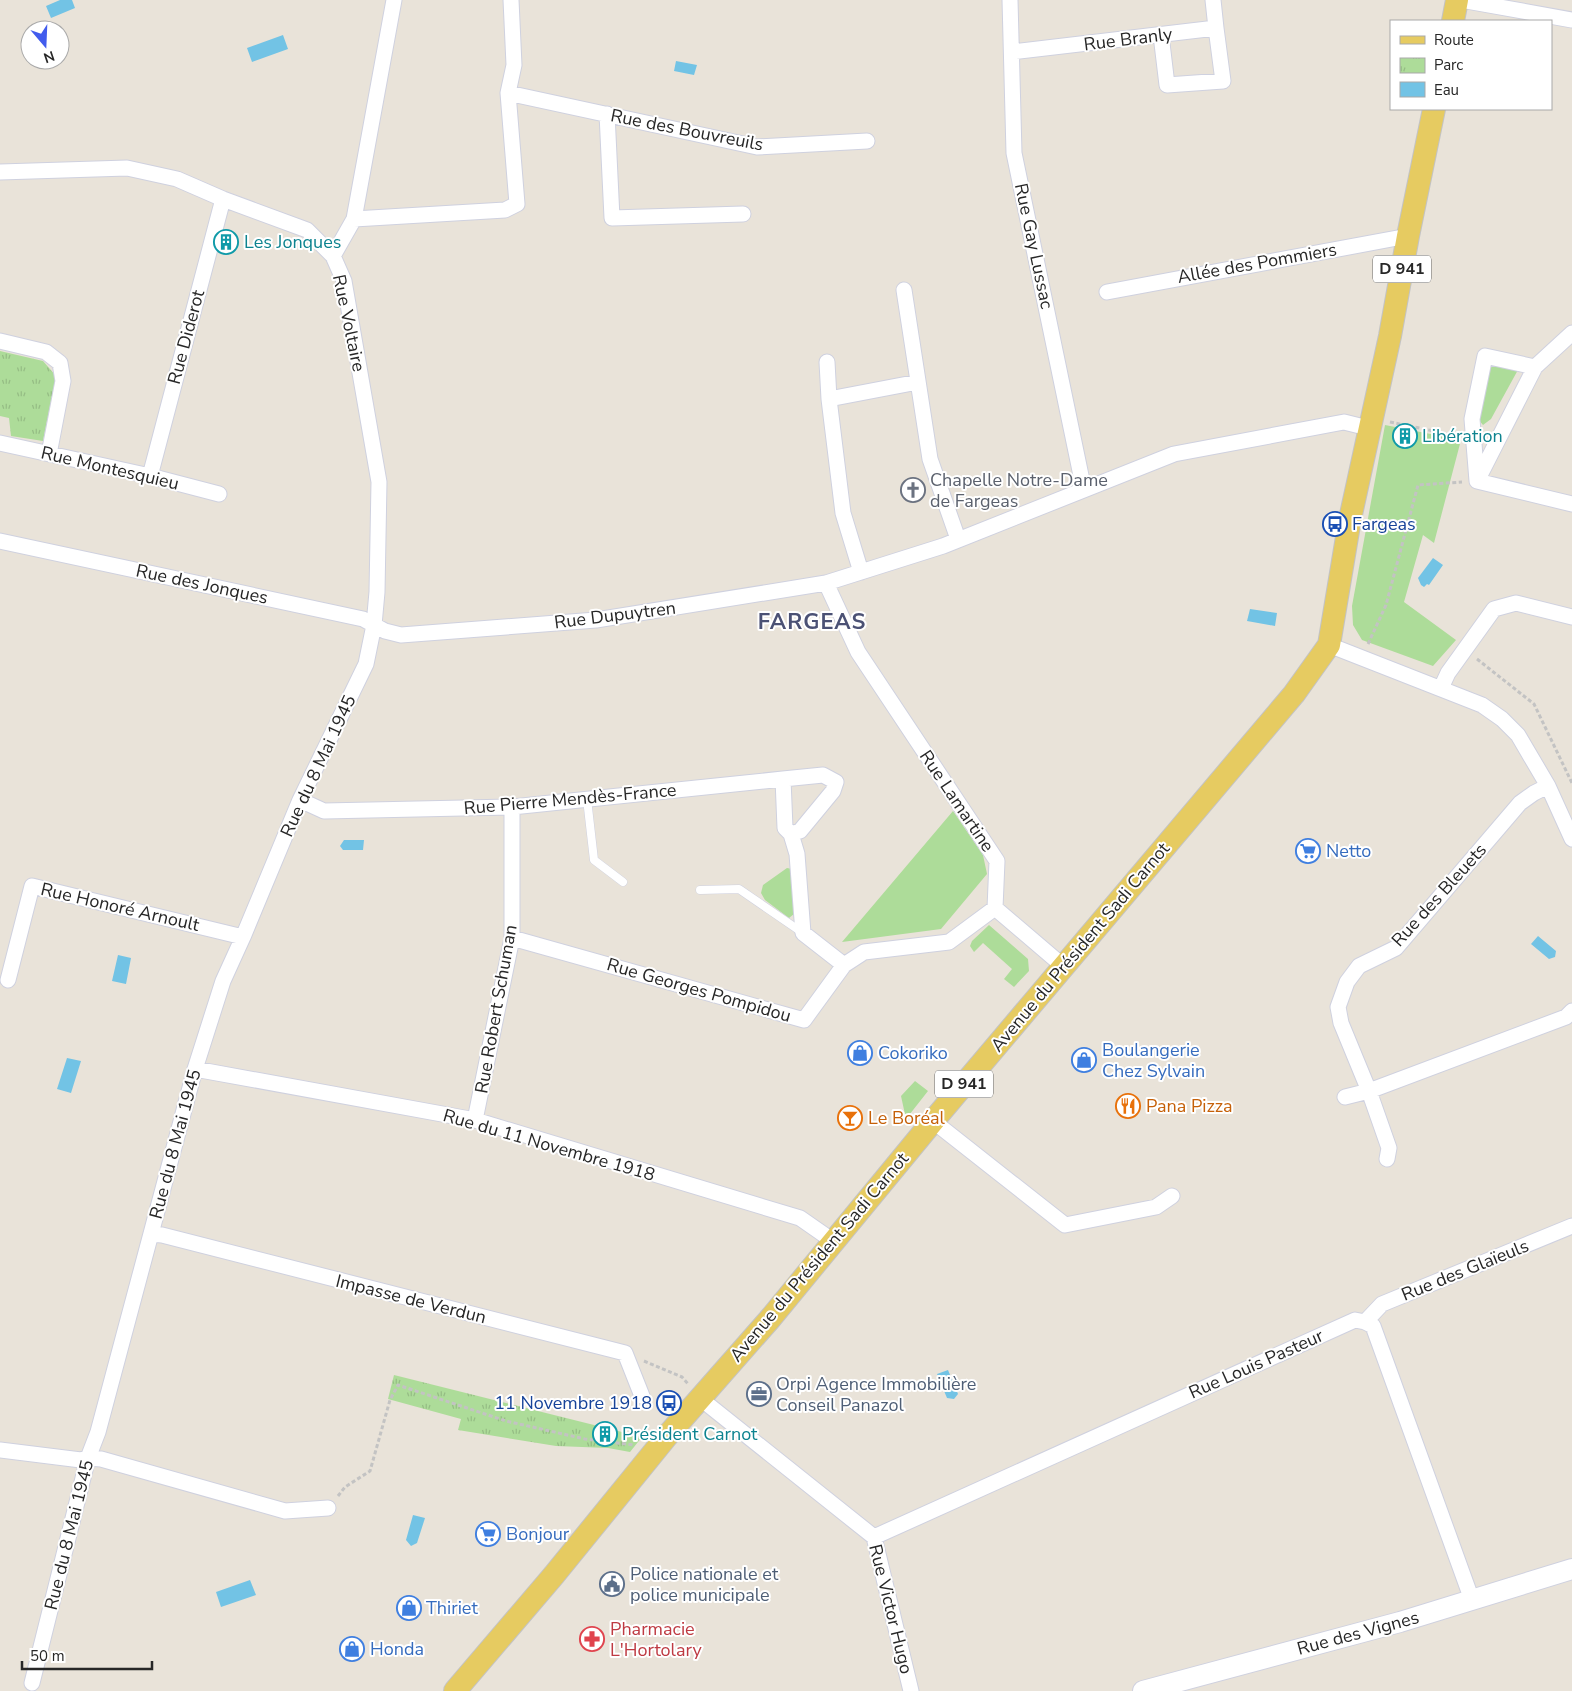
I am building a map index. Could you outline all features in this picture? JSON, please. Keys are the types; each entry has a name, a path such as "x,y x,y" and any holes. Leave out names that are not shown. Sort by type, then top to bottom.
{"main road":[{"path":"1453,20 1459,0"},
{"name":"D 941","path":"1377,424 1375,408 1434,110"},
{"name":"Avenue du Président Sadi Carnot","path":"455,1691 1294,694 1330,645 1350,519 1377,424"}],"street":[{"name":"Rue Voltaire","path":"374,625 379,482 344,280 333,256 354,219 394,0"},
{"path":"354,219 505,210 517,204 508,93 514,65 511,0"},
{"name":"Rue Gay Lussac","path":"1010,0 1014,153 1084,490"},
{"path":"1161,35 1167,85 1223,81 1214,0"},
{"path":"1459,0 1572,20"},
{"name":"Rue Branly","path":"1012,52 1216,28"},
{"name":"Rue des Bouvreuils","path":"508,93 757,147 868,141"},
{"path":"607,114 612,218 743,214"},
{"path":"0,172 127,168 177,179 222,199 307,230 333,256"},
{"name":"Rue Diderot","path":"150,476 222,199"},
{"name":"Allée des Pommiers","path":"1107,292 1408,236"},
{"path":"904,290 930,459 958,540"},
{"path":"1477,481 1535,367 1572,333"},
{"path":"0,341 46,352 60,363 63,381 50,454"},
{"path":"1477,481 1472,419 1485,356 1535,367"},
{"path":"827,362 829,399 843,513 861,572"},
{"path":"829,399 918,382"},
{"name":"Rue Dupuytren","path":"401,635 596,620 826,583 958,540 1174,454 1344,422 1377,424"},
{"name":"Rue Montesquieu","path":"0,442 150,476 219,494"},
{"path":"1477,481 1572,504"},
{"name":"Rue des Jonques","path":"0,541 363,619 385,631 401,635"},
{"name":"Rue Lamartine","path":"826,583 858,652 997,861 995,908"},
{"path":"1441,688 1448,673 1464,649 1494,609 1516,603 1572,617"},
{"name":"Rue du 8 Mai 1945","path":"32,1683 88,1458 98,1432 195,1069 223,981 300,800 366,664 374,625"},
{"path":"1330,645 1482,705 1502,719 1518,735 1548,786 1572,839"},
{"name":"Rue Pierre Mendès-France","path":"300,800 324,811 512,807 782,779 823,776 836,782 833,791 800,831 791,834"},
{"path":"782,779 785,828 791,834 797,854 803,933 844,965"},
{"name":"Rue des Bleuets","path":"1387,1159 1388,1148 1369,1091 1341,1023 1338,1007 1347,982 1359,966 1396,948 1520,803 1548,786"},
{"name":"Rue Robert Schuman","path":"475,1120 512,938 512,807"},
{"name":"Rue Honoré Arnoult","path":"8,980 32,886 243,937"},
{"path":"995,908 1064,966"},
{"name":"Rue Georges Pompidou","path":"512,938 804,1020 844,965 864,952 949,942 995,908"},
{"path":"1345,1097 1369,1091 1566,1017 1572,1011"},
{"name":"Rue du 11 Novembre 1918","path":"195,1069 475,1120 800,1218 833,1241"},
{"path":"933,1121 1065,1225 1156,1207 1172,1196"},
{"name":"Rue des Glaïeuls","path":"1365,1322 1382,1304 1572,1226"},
{"name":"Impasse de Verdun","path":"151,1234 162,1235 625,1353"},
{"name":"Rue Louis Pasteur","path":"874,1537 1355,1320 1365,1322"},
{"path":"1365,1322 1373,1326 1472,1600"},
{"path":"625,1353 642,1396"},
{"name":"Rue Victor Hugo","path":"700,1399 874,1537 911,1691"},
{"path":"0,1450 81,1460 88,1458 110,1461 286,1511 328,1508"},
{"name":"Rue des Vignes","path":"1142,1691 1400,1622 1572,1569"}],"lane":[{"path":"587,799 594,860 623,882"},
{"path":"700,890 739,889 803,933"}],"path":[{"path":"1377,424 1474,439"},
{"path":"1367,646 1386,605 1418,485 1477,481"},
{"path":"1464,649 1534,704 1572,783"},
{"path":"625,1353 682,1377 700,1399"},
{"path":"328,1508 345,1487 370,1470 390,1400 398,1385 506,1422 585,1439 658,1448"}],"green space":[{"path":"0,351 43,361 56,376 43,441 11,436 9,418 0,416"},
{"path":"1489,361 1519,368 1491,419 1483,425 1478,419"},
{"path":"1385,425 1461,440 1434,543 1423,535 1404,602 1456,640 1433,666 1362,640 1353,625 1352,606"},
{"path":"953,811 983,855 987,874 941,929 842,942"},
{"path":"787,868 792,869 794,914 789,918 765,900 761,893 763,885"},
{"path":"989,925 1028,959 1029,971 1014,987 1004,979 1012,969 983,943 974,952 970,946 972,941"},
{"path":"915,1081 928,1091 906,1119 901,1096"},
{"path":"394,1375 642,1437 630,1452 608,1448 556,1446 458,1430 461,1419 388,1399"}],"water":[{"path":"60,0 72,0 75,8 51,18 46,6"},
{"path":"283,35 288,49 252,62 247,48"},
{"path":"676,61 697,65 694,75 674,71"},
{"path":"1433,558 1443,565 1429,585 1427,584 1424,587 1418,578"},
{"path":"1250,609 1277,613 1275,626 1247,621"},
{"path":"344,840 364,840 363,850 343,850 340,846"},
{"path":"1538,936 1556,951 1555,957 1549,959 1531,944"},
{"path":"118,955 131,958 126,984 112,981"},
{"path":"67,1058 81,1061 71,1093 57,1089"},
{"path":"948,1370 958,1394 954,1399 947,1398 937,1374"},
{"path":"413,1515 425,1518 417,1543 411,1546 406,1540"},
{"path":"250,1580 256,1595 221,1607 216,1592"}],"place":[{"name":"Les Jonques","path":"226,242"},
{"name":"Libération","path":"1405,436"},
{"name":"Chapelle Notre-Dame de Fargeas","path":"913,490"},
{"name":"Fargeas","path":"1335,524"},
{"name":"Netto","path":"1308,851"},
{"name":"Cokoriko","path":"860,1053"},
{"name":"Boulangerie Chez Sylvain","path":"1084,1060"},
{"name":"Pana Pizza","path":"1128,1106"},
{"name":"Le Boréal","path":"850,1118"},
{"name":"Orpi Agence Immobilière Conseil Panazol","path":"759,1394"},
{"name":"11 Novembre 1918","path":"669,1403"},
{"name":"Président Carnot","path":"605,1434"},
{"name":"Bonjour","path":"488,1534"},
{"name":"Police nationale et police municipale","path":"612,1584"},
{"name":"Thiriet","path":"409,1608"},
{"name":"Pharmacie L'Hortolary","path":"592,1639"},
{"name":"Honda","path":"352,1649"}],"district":[{"name":"FARGEAS","path":"812,622"}]}
